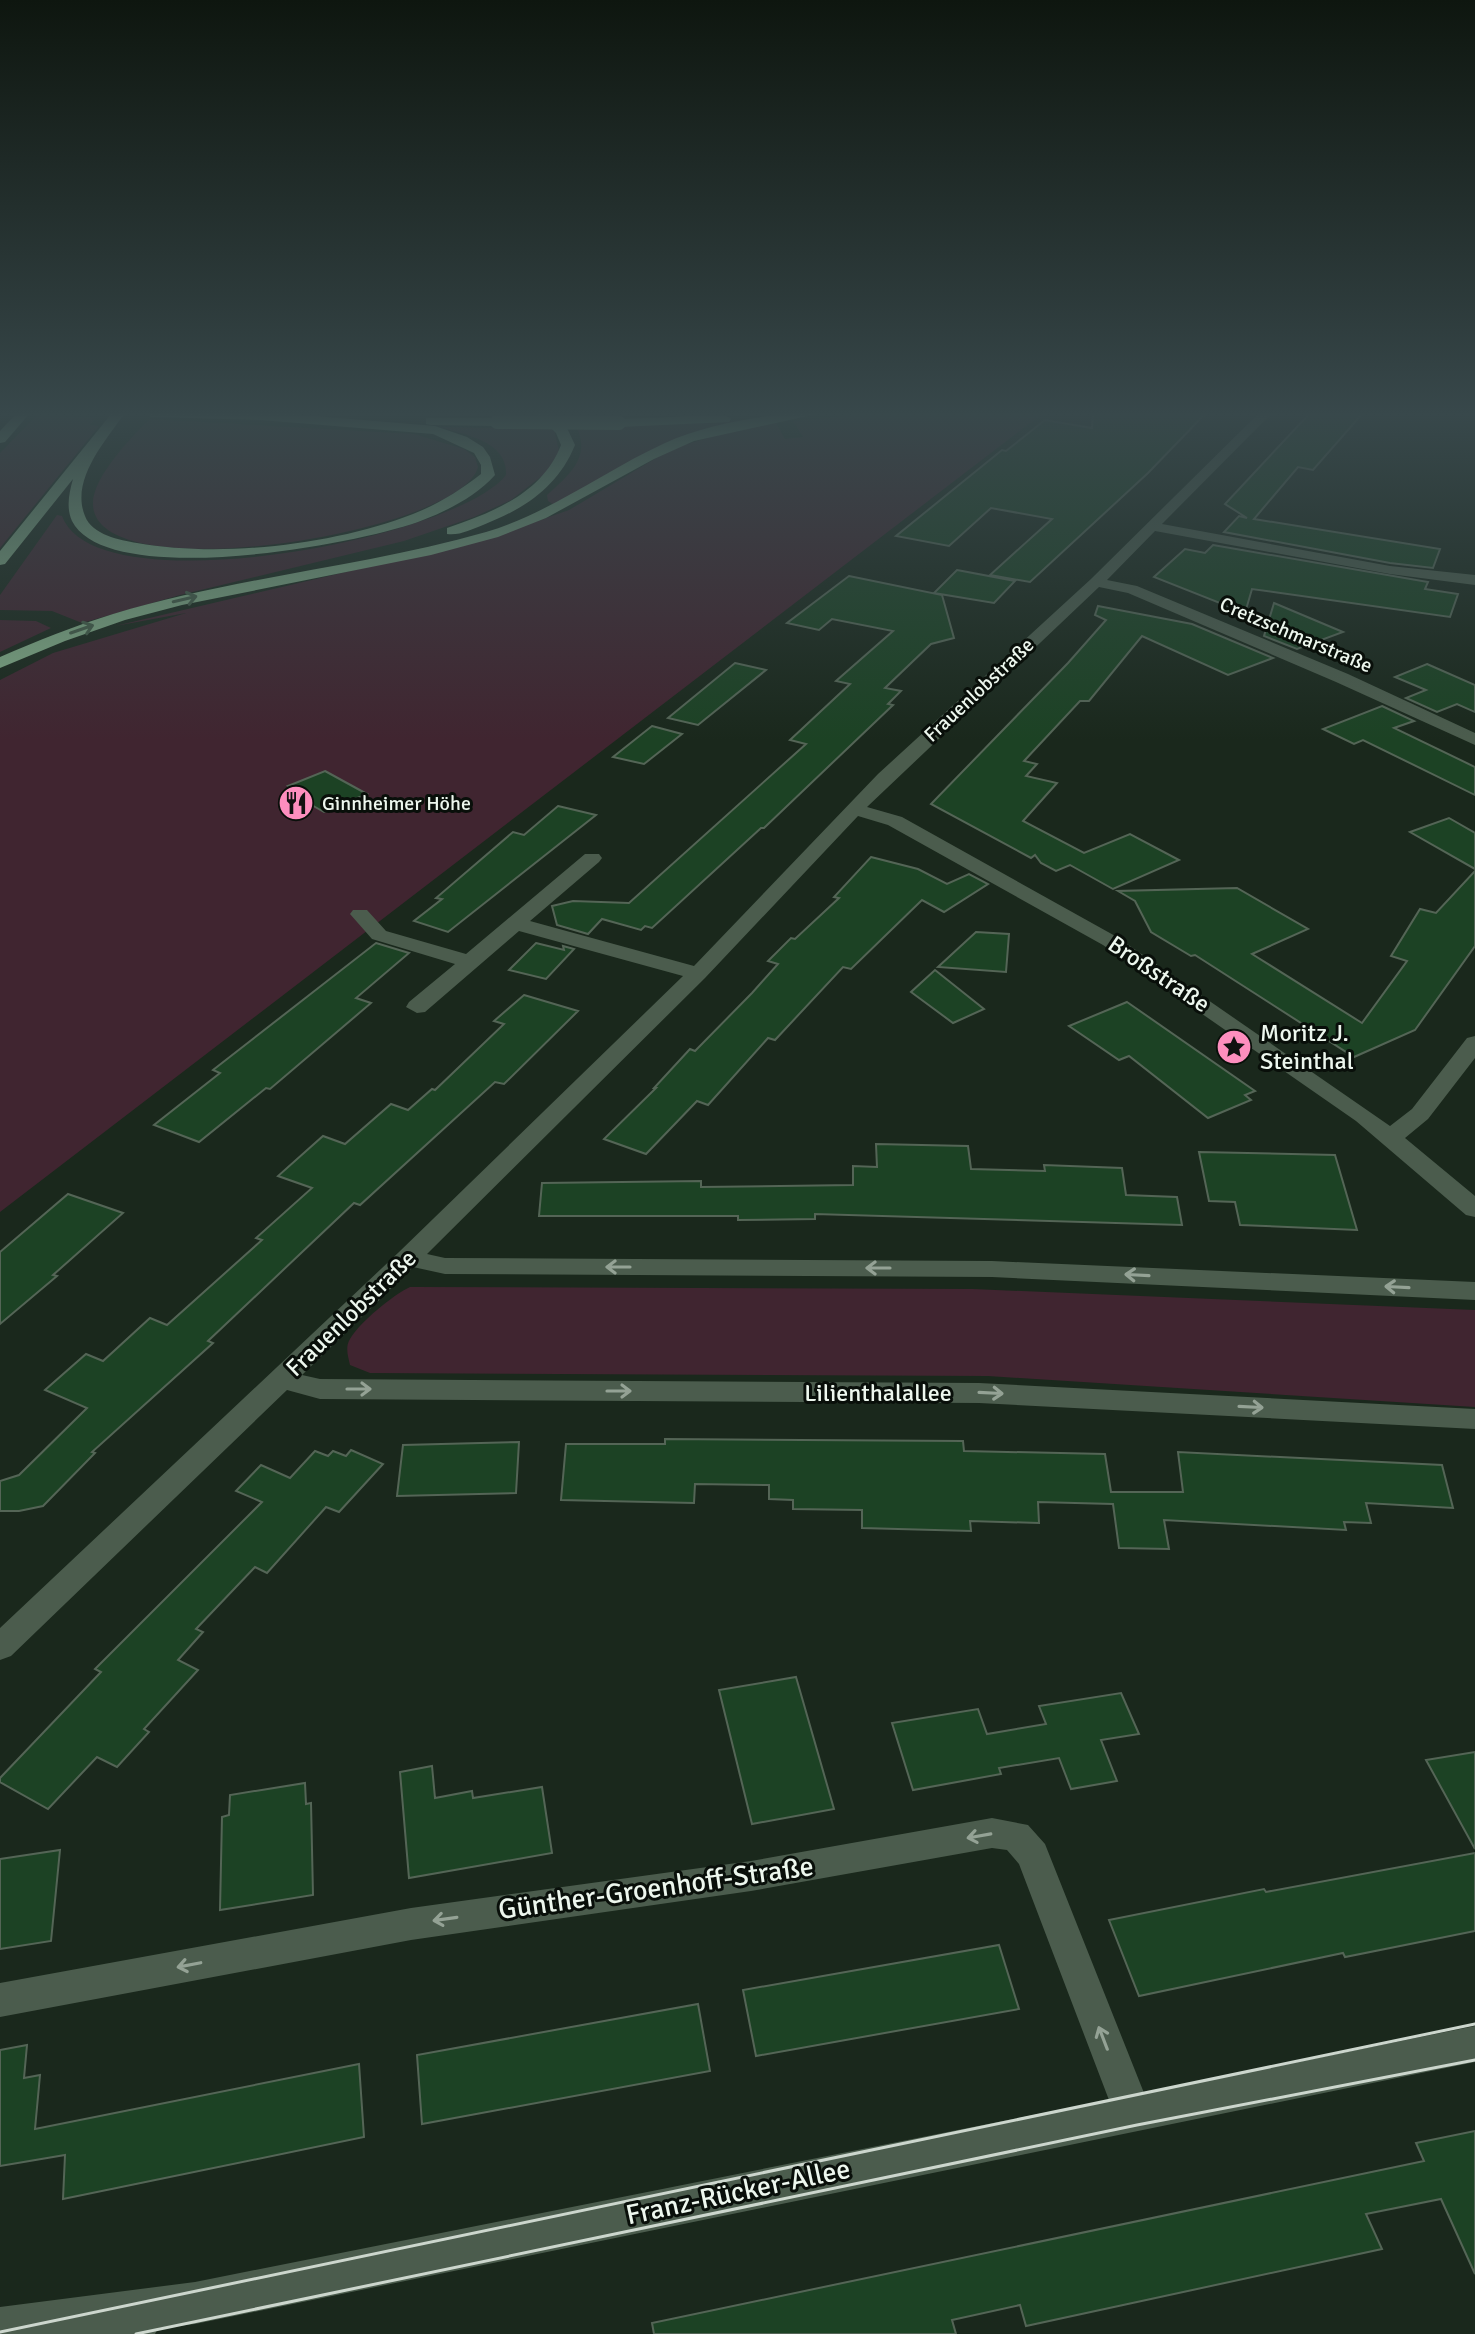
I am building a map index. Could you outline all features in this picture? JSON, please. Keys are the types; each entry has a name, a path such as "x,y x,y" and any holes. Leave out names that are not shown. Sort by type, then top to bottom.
{"highway":[{"path":"0,561 32,522"},
{"path":"80,522 101,538 168,554 246,553 298,547 397,522"},
{"path":"0,663 54,639 110,620 430,538 476,522"},
{"path":"269,581 417,553 493,534 525,522"}],"street":[{"name":"Frauenlobstraße","path":"0,1647 408,1258 698,974 884,778 1096,582 1153,522"},
{"path":"1149,526 1390,570 1475,580"},
{"name":"Cretzschmarstraße","path":"1096,582 1132,589 1342,678 1475,740"},
{"name":"Broßstraße","path":"856,810 895,821 1110,941 1264,1044 1391,1137 1475,1209"},
{"path":"417,1007 592,858"},
{"path":"360,914 379,935 470,962"},
{"path":"514,923 698,974"},
{"path":"1391,1137 1420,1114 1475,1043"},
{"path":"408,1258 445,1266 992,1269 1475,1291"},
{"name":"Lilienthalallee","path":"283,1379 320,1389 979,1393 1475,1419"},
{"name":"Günther-Groenhoff-Straße","path":"0,2000 411,1924 751,1876 992,1833 1016,1836 1033,1855 1132,2111"},
{"name":"Franz-Rücker-Allee","path":"0,2328 195,2303 1475,2044"},
{"path":"99,2334 195,2303"}],"shaded area":[{"path":"0,522 21,522 0,548"},
{"path":"52,522 68,522 89,543 138,557 204,560 278,554 353,540 418,522 460,522 404,541 180,595 82,623 52,611 0,610 0,595"},
{"path":"104,522 380,522 280,544 211,549 151,545 109,531"},
{"path":"535,522 901,522 0,1212 0,680 53,653 186,613 115,626 487,539"},
{"path":"0,620 36,621 51,628 0,652"},
{"path":"410,1287 973,1289 1475,1310 1475,1407 988,1376 370,1373 350,1365 348,1345 355,1332 377,1310"}],"building":[{"path":"913,522 976,522 949,546 896,536"},
{"path":"1049,522 1095,522 1030,582 990,575"},
{"path":"1233,522 1272,522 1440,549 1433,568 1224,532"},
{"path":"1213,545 1428,582 1425,589 1458,594 1450,617 1252,589 1245,613 1154,577 1185,549 1205,553"},
{"path":"957,570 1015,581 994,603 934,593"},
{"path":"849,576 942,595 954,638 931,644 885,688 901,691 888,704 893,705 764,828 652,928 645,926 641,930 602,919 588,934 557,925 552,906 573,901 629,903 806,744 790,740 850,684 836,681 893,631 832,619 819,630 787,623"},
{"path":"1274,603 1343,632 1297,649 1264,636"},
{"path":"1098,606 1192,624 1273,658 1228,675 1142,636 1089,701 1080,701 1024,761 1037,764 1026,776 1057,783 1023,821 1084,853 1130,834 1179,860 1113,889 1070,865 1056,871 1041,863 1035,855 1031,858 931,804 1106,620 1095,615"},
{"path":"735,663 766,670 698,725 668,718"},
{"path":"1427,664 1475,685 1475,712 1457,704 1437,712 1406,698 1426,690 1395,677"},
{"path":"1382,706 1414,721 1394,728 1475,767 1475,795 1363,740 1354,744 1323,729"},
{"path":"652,726 682,734 644,764 613,757"},
{"path":"325,771 367,794 324,812 294,795 300,793 288,786"},
{"path":"558,806 596,815 448,932 414,921 513,832 524,835"},
{"path":"1449,818 1475,833 1475,869 1410,832"},
{"path":"871,857 918,869 947,884 969,874 988,884 944,912 922,900 851,969 843,967 775,1040 768,1038 708,1105 697,1101 646,1154 604,1139 690,1049 695,1051 752,993 778,964 768,961 839,898 834,897"},
{"path":"1475,871 1475,946 1415,1030 1354,1057 1195,955 1191,956 1151,932 1135,901 1118,891 1237,888 1308,929 1252,954 1362,1023 1407,961 1391,956 1420,909 1436,913"},
{"path":"976,932 1009,934 1006,972 938,967"},
{"path":"376,943 409,953 356,998 371,1003 270,1089 266,1088 199,1142 154,1125 220,1073 213,1070"},
{"path":"536,943 564,950 563,946 574,949 546,979 509,970"},
{"path":"935,970 984,1009 953,1023 911,992"},
{"path":"524,995 578,1011 504,1084 495,1082 360,1205 354,1203 208,1341 213,1343 92,1452 95,1453 43,1506 0,1511 0,1481 19,1475 87,1408 45,1390 86,1354 103,1361 150,1318 167,1325 262,1240 256,1238 312,1188 278,1176 323,1136 345,1144 391,1104 408,1110 432,1089 435,1090 504,1024 494,1021"},
{"path":"1127,1002 1255,1091 1245,1095 1251,1100 1208,1118 1129,1056 1119,1060 1069,1026"},
{"path":"876,1144 968,1146 971,1169 1045,1171 1044,1165 1122,1168 1126,1195 1177,1197 1182,1225 815,1214 815,1219 738,1220 738,1216 539,1216 542,1183 701,1181 701,1187 853,1185 853,1166 877,1167"},
{"path":"1199,1152 1335,1155 1357,1230 1240,1225 1235,1202 1209,1201"},
{"path":"68,1194 123,1213 53,1275 57,1276 0,1324 0,1252"},
{"path":"665,1439 963,1441 964,1451 1105,1454 1111,1492 1183,1492 1178,1452 1442,1465 1453,1508 1366,1503 1371,1523 1344,1522 1346,1530 1164,1520 1169,1549 1119,1548 1113,1504 1038,1502 1039,1523 970,1521 971,1531 862,1528 862,1510 793,1509 793,1500 769,1499 769,1485 695,1484 694,1503 561,1500 566,1444 665,1444"},
{"path":"519,1442 516,1493 397,1496 403,1445"},
{"path":"351,1450 383,1464 339,1512 326,1507 267,1573 255,1567 196,1629 203,1632 178,1660 198,1670 144,1729 149,1732 117,1767 97,1757 48,1809 0,1782 0,1778 101,1672 95,1669 262,1502 236,1491 261,1465 290,1478 315,1451 328,1456 333,1451 346,1456"},
{"path":"796,1677 834,1809 752,1824 719,1690"},
{"path":"1121,1693 1139,1734 1101,1740 1117,1781 1071,1789 1059,1758 999,1768 1001,1774 913,1790 892,1723 978,1709 987,1734 1046,1724 1039,1706"},
{"path":"1475,1752 1475,1849 1426,1760"},
{"path":"432,1766 435,1798 472,1791 473,1798 542,1787 552,1853 409,1878 400,1772"},
{"path":"305,1783 306,1804 311,1803 313,1895 220,1910 222,1817 229,1815 230,1795"},
{"path":"60,1850 51,1941 0,1949 0,1859"},
{"path":"1475,1853 1475,1931 1345,1957 1343,1953 1139,1996 1109,1920 1264,1889 1266,1892"},
{"path":"999,1945 1019,2009 756,2056 743,1990"},
{"path":"698,2004 710,2071 422,2124 417,2055"},
{"path":"27,2045 24,2078 40,2075 35,2129 359,2064 364,2137 63,2199 65,2155 0,2166 0,2050"},
{"path":"1475,2131 1475,2274 1441,2199 1366,2214 1382,2249 1026,2326 1020,2305 952,2320 956,2334 654,2334 652,2323 1424,2161 1416,2143"}],"tram line":[{"path":"0,2332 1475,2024"},
{"path":"136,2334 1137,2125 1475,2060"}],"place":[{"name":"Ginnheimer Höhe","path":"296,803"},
{"name":"Moritz J. Steinthal","path":"1234,1047"}]}
